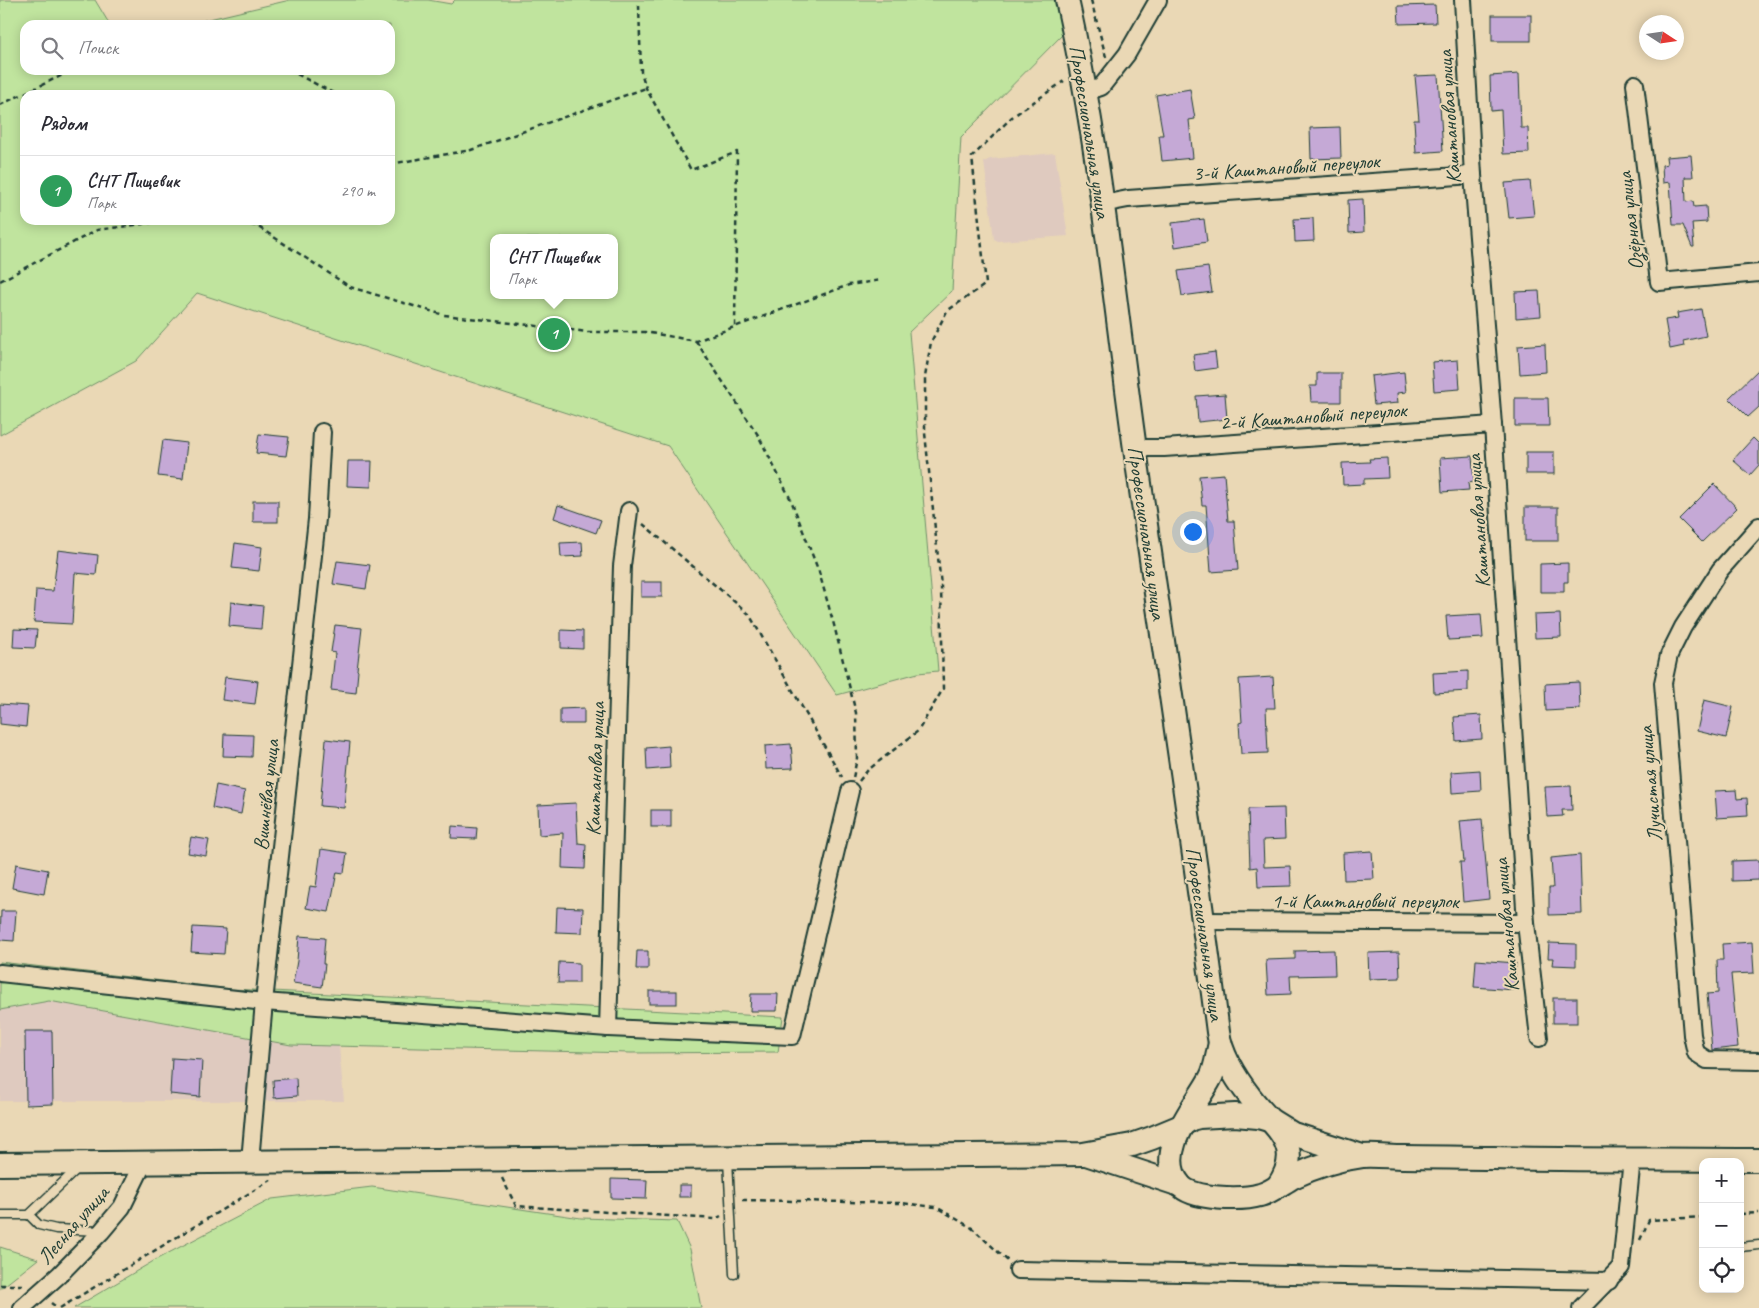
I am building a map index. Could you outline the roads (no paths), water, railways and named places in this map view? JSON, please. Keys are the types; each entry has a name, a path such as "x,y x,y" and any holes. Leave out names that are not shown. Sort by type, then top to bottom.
{"main road":[{"name":"Профессиональная улица","path":"1067,0 1086,92 1220,1043"},
{"path":"1220,1043 1250,1097 1284,1136 1290,1150 1289,1166 1278,1186"},
{"path":"1220,1043 1210,1078 1181,1126 1174,1145 1172,1163 1176,1178 1186,1190 1200,1195 1229,1197 1261,1195 1312,1170 1362,1156 1759,1160"},
{"path":"0,1164 1083,1154 1132,1145 1181,1126 1191,1119 1221,1115 1247,1115 1272,1121 1293,1134 1362,1156"},
{"path":"1083,1154 1180,1185"}],"street":[{"path":"1086,92 1101,87 1127,54 1158,0"},
{"name":"Каштановая улица","path":"1463,0 1526,923 1539,1038"},
{"name":"Озёрная улица","path":"1635,84 1659,282 1759,273"},
{"name":"3-й Каштановый переулок","path":"1102,204 1128,199 1474,175"},
{"name":"2-й Каштановый переулок","path":"1135,448 1164,448 1493,425"},
{"name":"Вишнёвая улица","path":"250,1162 264,1002 317,519 322,432"},
{"name":"Каштановая улица","path":"608,1028 622,566 629,511"},
{"name":"Лучистая улица","path":"1759,526 1720,570 1683,627 1669,655 1663,683 1692,1035 1696,1053 1706,1060 1759,1061"},
{"path":"0,973 264,1002 608,1028 792,1036 850,792"},
{"name":"1-й Каштановый переулок","path":"1204,921 1526,923"},
{"path":"1581,1308 1621,1267 1632,1159"},
{"name":"Лесная улица","path":"22,1308 60,1275 122,1208 144,1162"},
{"path":"1018,1270 1609,1280"}],"lane":[{"path":"728,1156 734,1274"},
{"path":"0,1215 29,1215 83,1163"},
{"path":"29,1215 39,1225 56,1229 101,1232"},
{"path":"1744,1247 1759,1245"}],"place":[{"name":"СНТ Пищевик","path":"554,334"}]}
